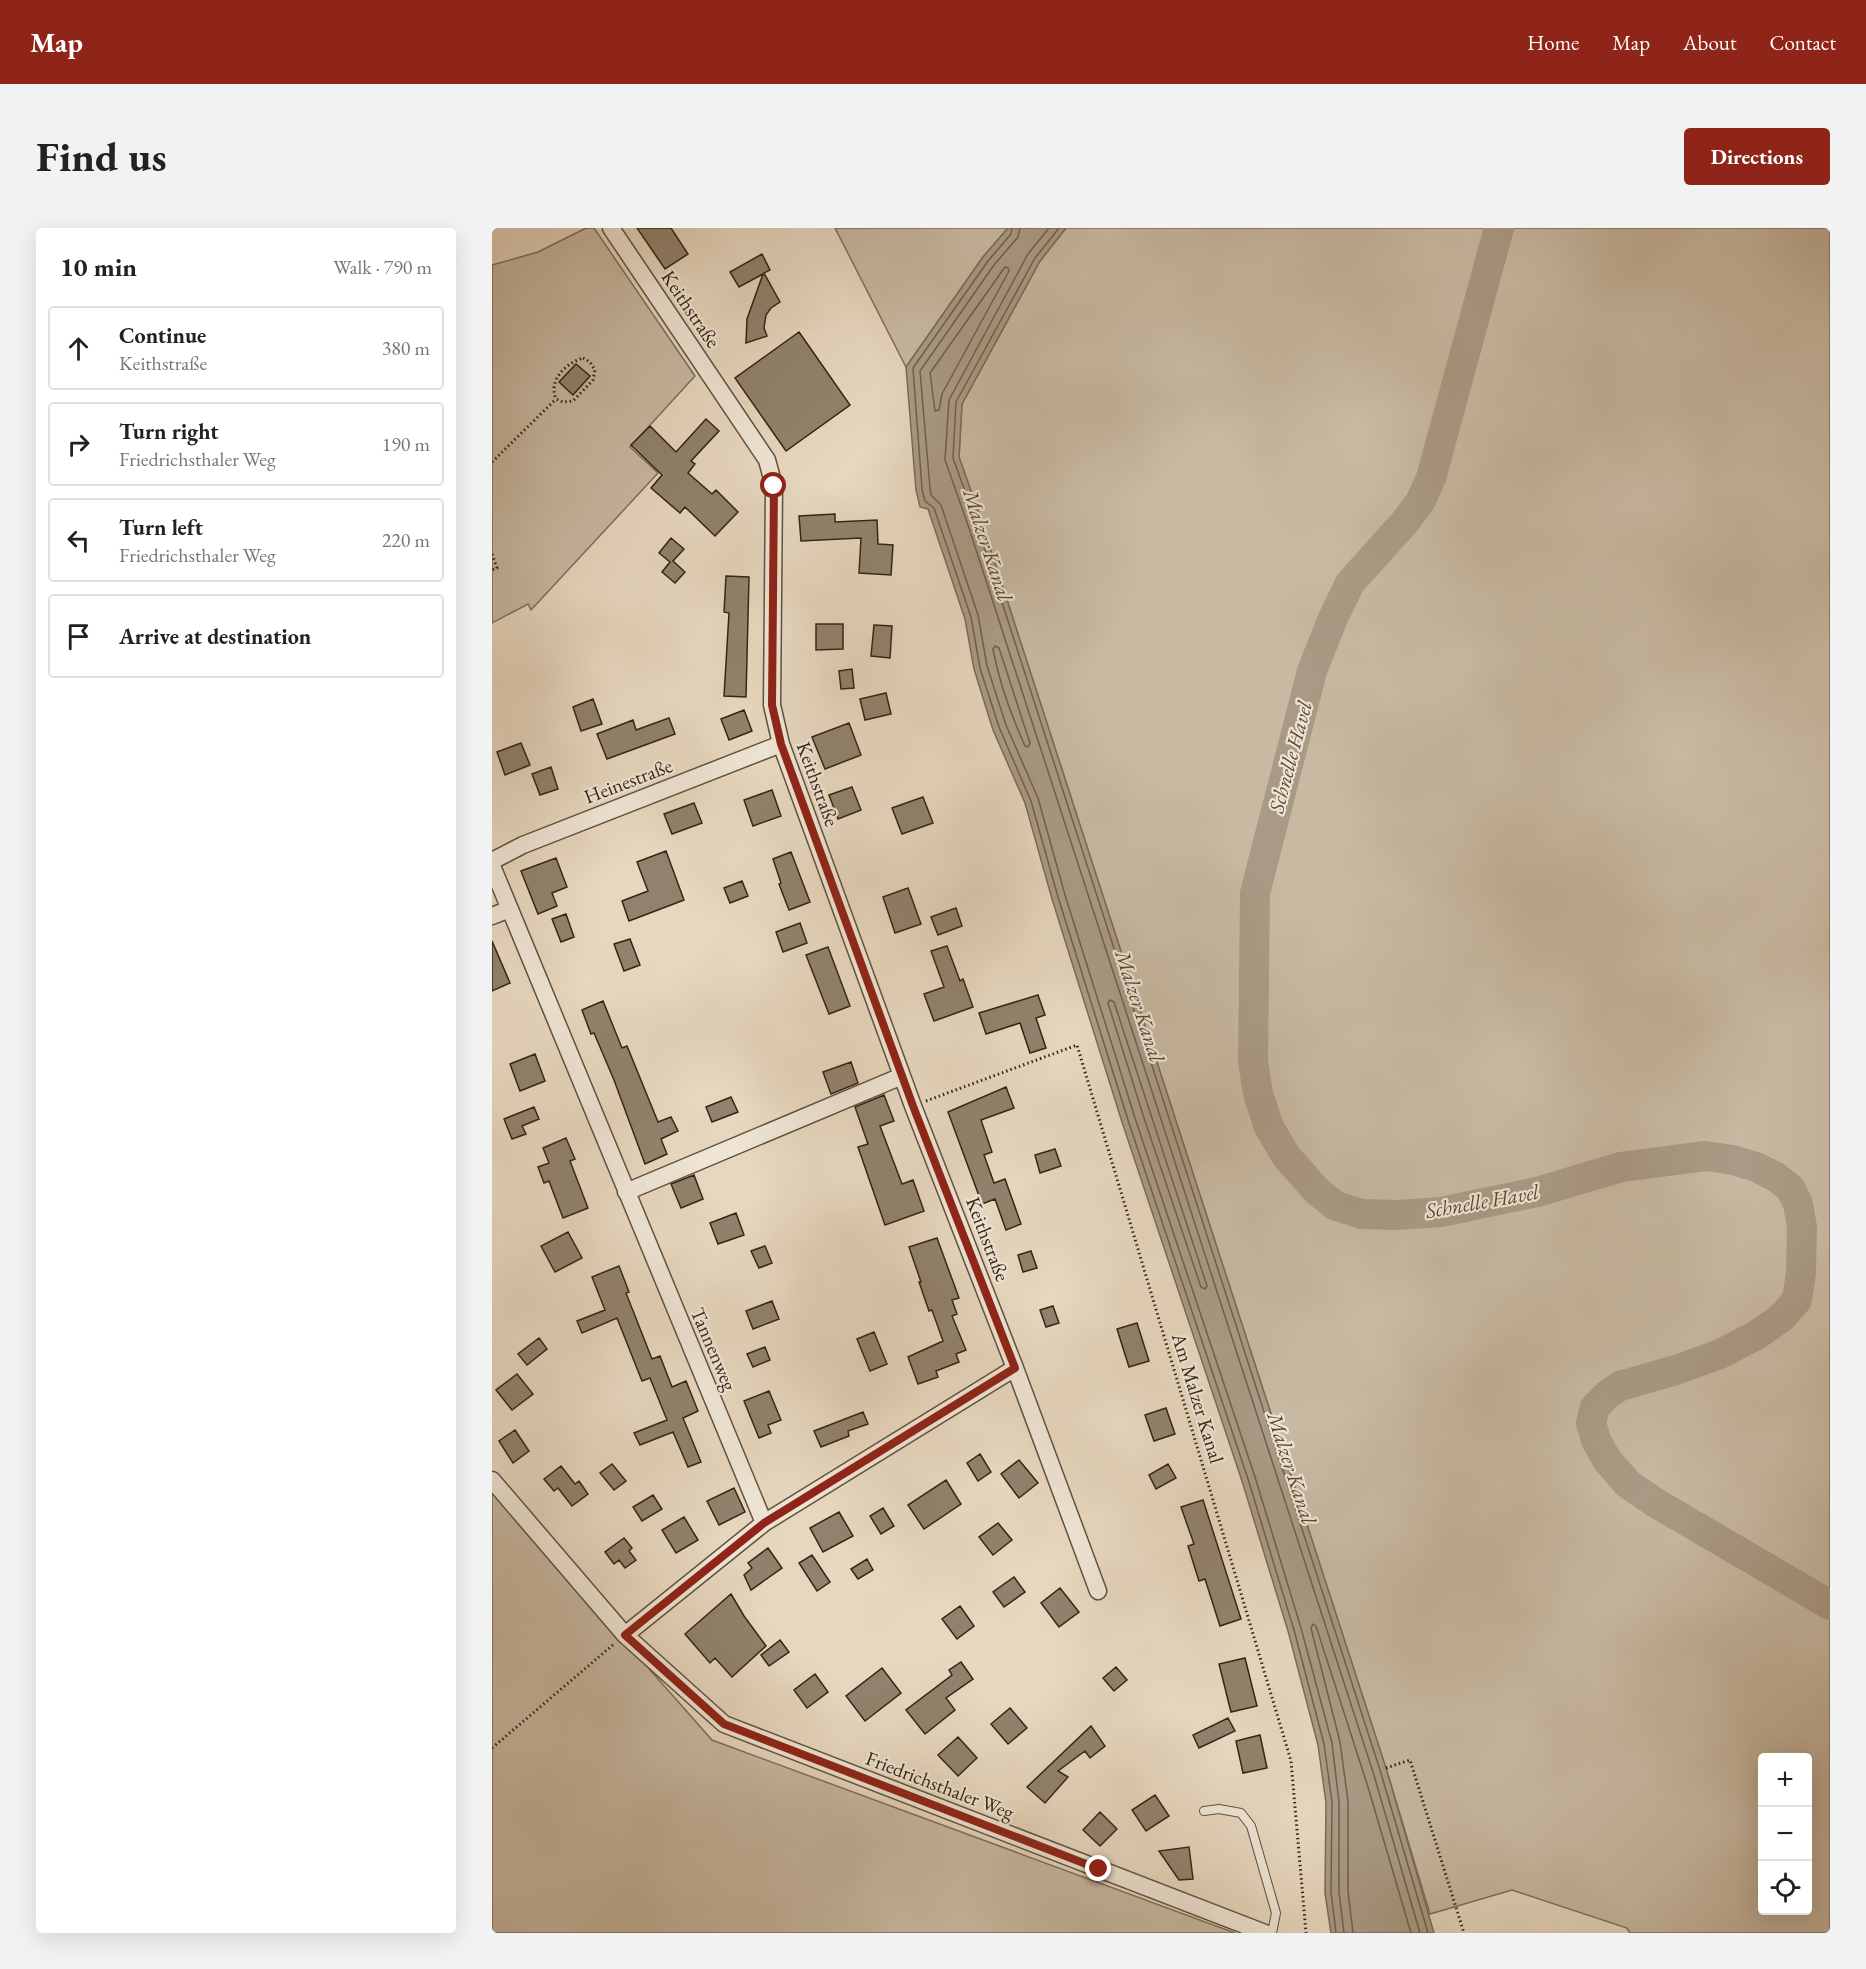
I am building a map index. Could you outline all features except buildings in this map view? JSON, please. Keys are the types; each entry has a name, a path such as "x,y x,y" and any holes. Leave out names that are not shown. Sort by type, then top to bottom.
{"street":[{"name":"Keithstraße","path":"611,228 767,460 774,486 772,705 781,744 913,1106 1015,1368"},
{"name":"Heinestraße","path":"492,861 523,845 781,744"},
{"name":"Tannenweg","path":"492,866 764,1523"},
{"path":"492,916 510,909"},
{"path":"626,1192 902,1076"},
{"path":"625,1635 764,1523 1015,1368 1098,1591"},
{"name":"Friedrichsthaler Weg","path":"492,1480 625,1635 724,1724 1265,1933"}],"lane":[{"path":"1204,1811 1219,1809 1241,1813 1251,1826 1276,1914 1272,1933"}],"path":[{"path":"583,358 590,362 595,370 593,380 573,401 563,402 555,399 554,381 573,361 583,358"},
{"path":"492,462 555,399"},
{"path":"492,554 497,568 492,570"},
{"name":"Am Malzer Kanal","path":"913,1106 1077,1045 1291,1761 1306,1933"},
{"path":"492,1749 625,1635"},
{"path":"1386,1768 1410,1760 1464,1933"}],"shaded area":[{"path":"586,228 594,228 695,376 630,447 658,473 531,610 528,604 492,623 492,265 538,252"},
{"path":"835,228 1008,228 983,257 906,367"},
{"path":"1066,228 1830,228 1830,1933 1630,1933 1627,1928 1512,1890 1430,1914 1390,1781 959,457 962,404 1040,261"},
{"path":"492,1491 712,1740 1235,1933 492,1933"}],"water":[{"name":"Malzer Kanal","path":"1008,228 1066,228 1040,261 962,404 959,457 1386,1768 1434,1933 1331,1933 1325,1893 1326,1803 1318,1745 1288,1631 1242,1481 1122,1122 1052,899 1025,803 993,730 974,669 965,619 928,509 920,507 916,490 906,367 983,257"}],"waterway":[{"name":"Schnelle Havel","path":"1499,228 1431,478 1420,502 1404,523 1350,583 1312,671 1255,893 1253,1061 1258,1094 1269,1127 1286,1156 1317,1191 1336,1206 1362,1214 1397,1215 1441,1212 1537,1192 1621,1167 1706,1156 1733,1160 1756,1167 1776,1177 1790,1188 1798,1204 1802,1227 1801,1273 1797,1300 1781,1318 1755,1336 1720,1354 1676,1370 1620,1386 1595,1407 1591,1423 1596,1440 1607,1460 1628,1484 1656,1503 1830,1605"}],"route":[{"path":"774,486 772,705 781,744 913,1106 1015,1368 764,1523 625,1635 724,1724 1099,1869"}]}
